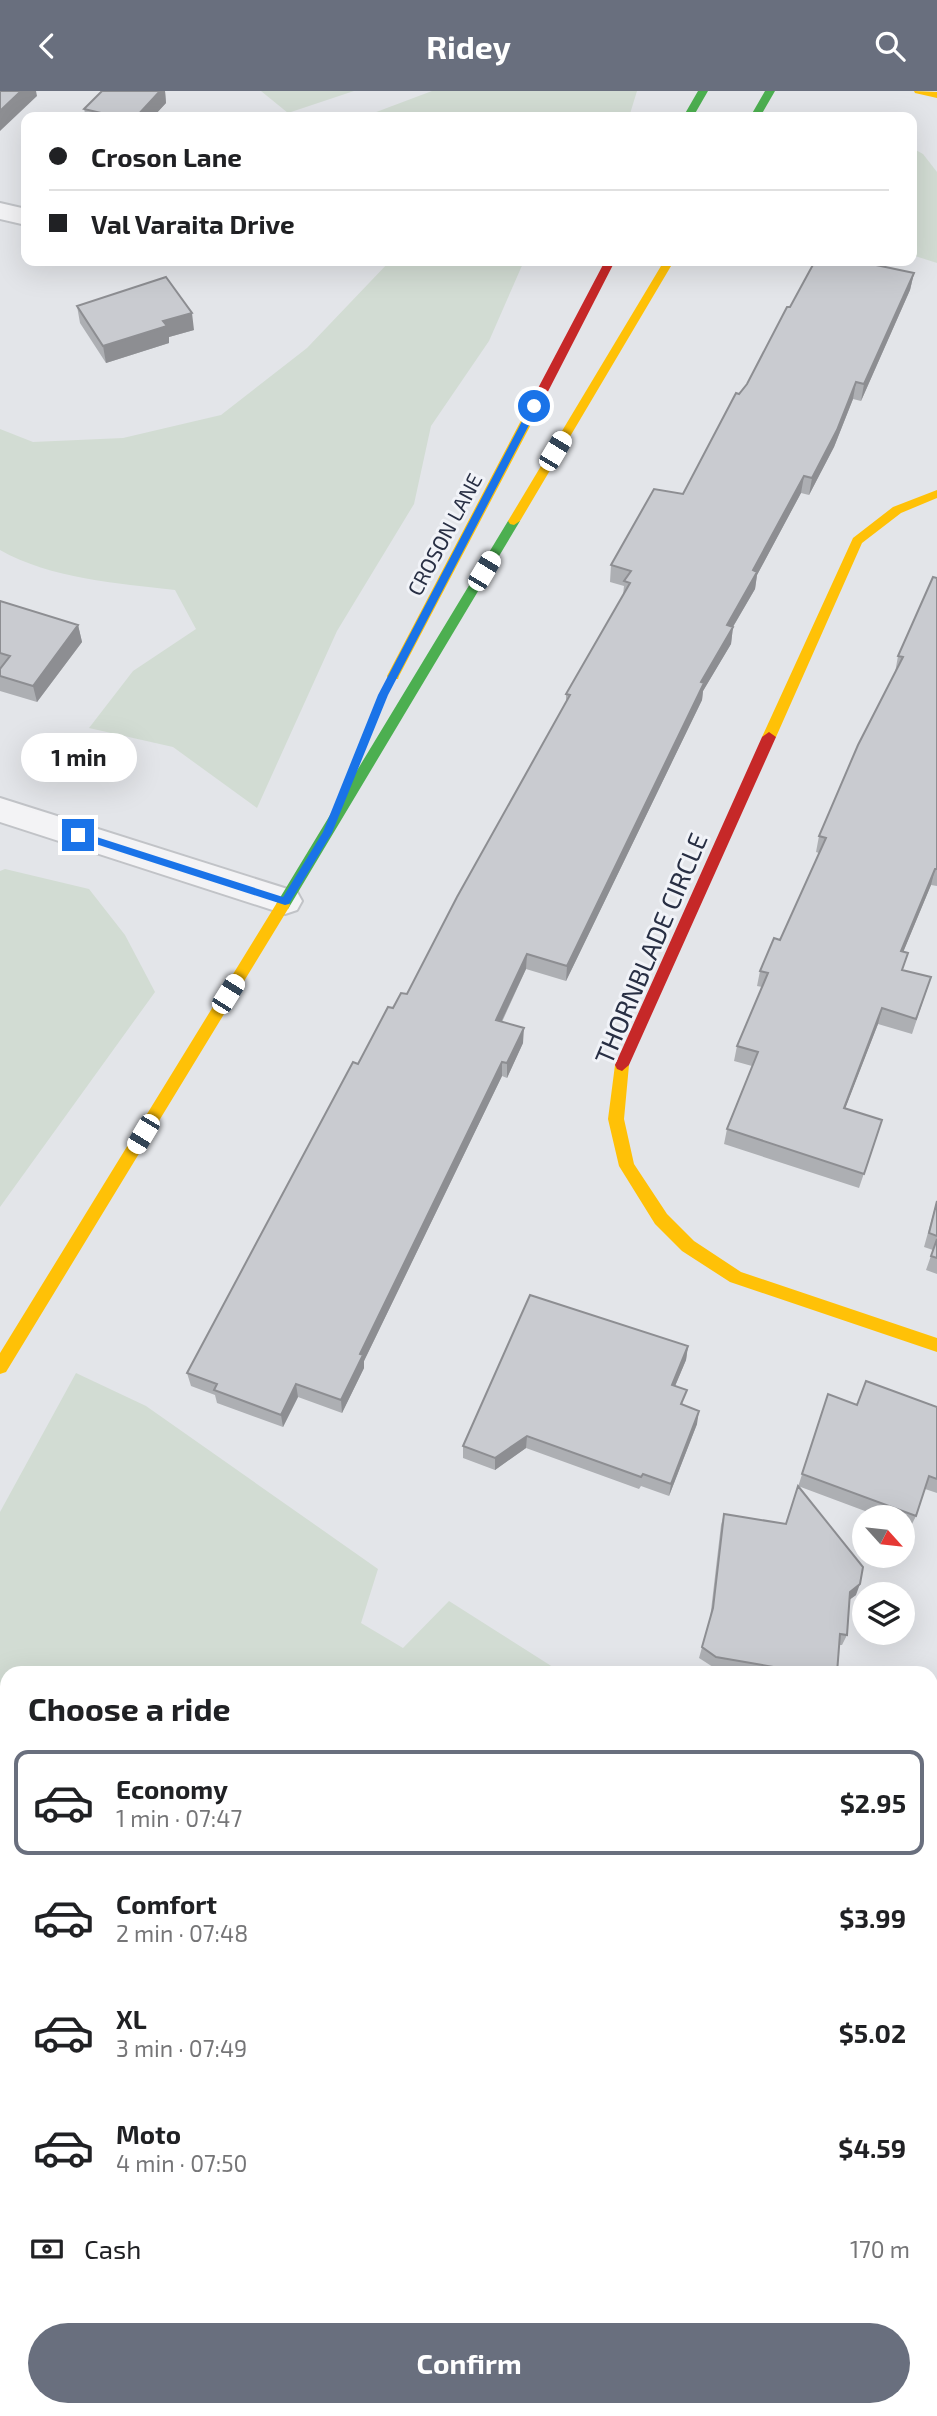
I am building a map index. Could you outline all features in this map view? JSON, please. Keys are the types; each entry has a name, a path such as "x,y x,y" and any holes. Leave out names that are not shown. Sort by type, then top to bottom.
{"main road":[{"path":"691,112 703,91"},
{"path":"758,112 770,91"},
{"path":"919,91 937,95"},
{"name":"CROSON LANE","path":"383,695 607,266"},
{"name":"CROSON LANE","path":"0,1367 327,833 666,266"},
{"name":"THORNBLADE CIRCLE","path":"937,493 897,510 857,541 620,1070 616,1119 627,1166 661,1219 688,1246 736,1276 937,1345"},
{"name":"CROSON LANE","path":"327,833 368,733"}],"street":[{"path":"0,211 21,216"},
{"path":"0,810 285,901"}],"shaded area":[{"path":"261,91 354,91 291,112 287,112"},
{"path":"432,91 637,91 631,112 376,112"},
{"path":"917,151 923,154 937,172 937,263 917,257"},
{"path":"385,266 522,266 489,341 431,426 414,504 337,631 257,808 173,747 89,728 133,671 196,629 175,590 62,574 20,560 0,550 0,429 33,442 123,438 221,415 307,348"},
{"path":"5,869 89,889 125,935 155,992 0,1207 0,871"},
{"path":"76,1373 146,1406 378,1569 361,1623 403,1648 449,1601 551,1666 0,1666 0,1512"}],"building":[{"path":"0,91 21,91 0,111"},
{"path":"102,91 160,91 141,112 97,112 84,109"},
{"path":"812,266 881,266 914,273 864,384 856,382 837,430 812,478 804,476 753,570 757,572 727,625 733,627 701,682 704,683 567,966 527,954 496,1020 524,1028 507,1063 502,1062 360,1354 363,1355 341,1400 296,1384 281,1415 214,1390 217,1384 187,1373 353,1062 358,1064 388,1007 393,1008 401,993 407,994 457,897 570,695 566,694 630,583 624,581 631,571 611,565 654,489 683,494 736,393 739,394 747,384 787,307 790,307"},
{"path":"166,277 192,313 163,321 167,326 103,346 77,306"},
{"path":"933,577 937,578 937,869 901,951 908,953 902,970 931,977 916,1019 882,1008 844,1108 882,1120 864,1174 727,1129 758,1052 737,1046 768,973 760,971 774,938 780,940 826,838 819,836 858,745 903,657 898,656"},
{"path":"0,601 78,625 33,686 0,676 0,669 10,656 0,653"},
{"path":"937,1201 937,1236 929,1233"},
{"path":"937,1239 937,1258 931,1256"},
{"path":"530,1295 688,1346 672,1385 687,1390 681,1404 699,1411 671,1484 643,1474 641,1477 527,1436 495,1458 463,1446"},
{"path":"866,1381 937,1407 937,1479 929,1476 916,1516 915,1505 886,1505 802,1474 828,1394 857,1405"},
{"path":"798,1486 852,1553 852,1568 863,1568 860,1582 852,1582 847,1635 840,1634 838,1666 768,1666 716,1657 702,1647 713,1608 724,1514 786,1524"}],"traffic: fast":[{"path":"691,112 703,91"},
{"path":"758,112 770,91"},
{"path":"283,905 514,521"}],"traffic: slow":[{"path":"919,91 937,95"},
{"path":"514,521 666,266"},
{"path":"393,676 532,411"},
{"path":"769,737 857,541 897,510 937,494"},
{"path":"0,1367 283,905"},
{"path":"622,1065 616,1119 627,1166 661,1219 688,1246 736,1277 937,1345"}],"traffic: jam":[{"path":"532,411 607,266"},
{"path":"622,1065 769,737"}],"route":[{"path":"78,835 285,901 327,833 383,695 534,406"}]}
